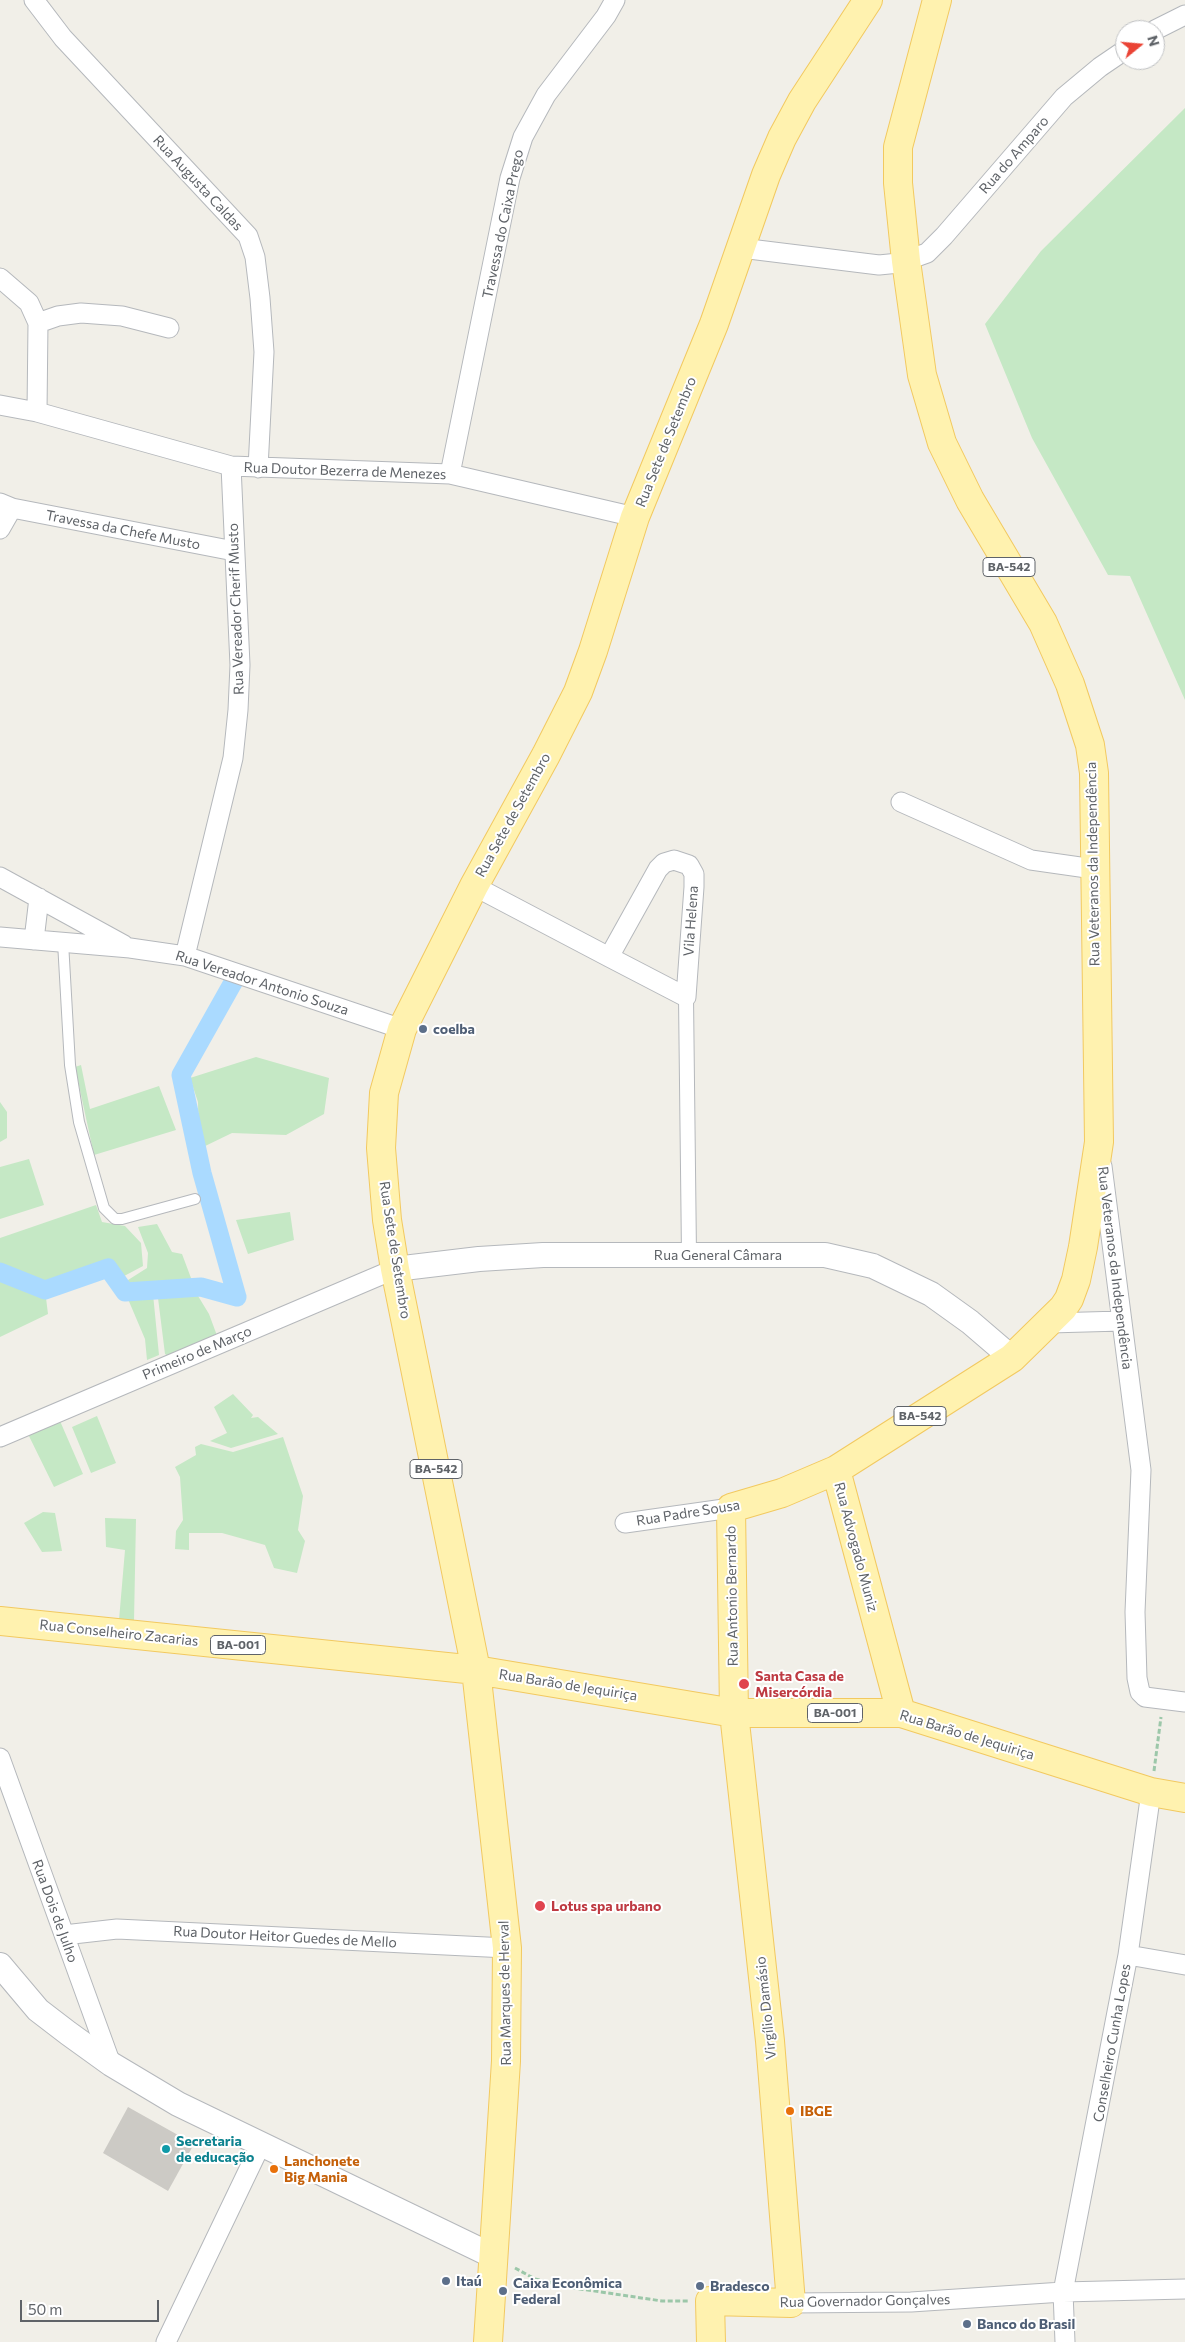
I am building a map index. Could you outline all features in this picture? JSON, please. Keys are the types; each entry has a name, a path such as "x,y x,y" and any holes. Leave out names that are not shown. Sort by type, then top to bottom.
{"main road":[{"name":"Rua Sete de Setembro","path":"476,1670 395,1269 383,1184 382,1118 389,1069 402,1029 474,886 546,755 578,692 636,517 710,333 766,175 782,138 802,101 868,0"},
{"name":"Rua Veteranos da Independência","path":"933,1 898,147 898,183 906,261 922,375 942,443 970,500 1043,623 1070,684 1090,745 1094,773 1099,1142"},
{"name":"Rua Advogado Muniz","path":"901,1712 836,1470 1012,1358 1050,1322 1069,1298 1076,1280 1084,1247 1099,1142"},
{"name":"Rua Padre Sousa","path":"731,1508 782,1494 836,1470"},
{"name":"Rua Antonio Bernardo","path":"731,1508 734,1713"},
{"name":"Rua Conselheiro Zacarias","path":"0,1621 476,1670"},
{"name":"Rua Barão de Jequiriça","path":"476,1670 734,1713 901,1712 1151,1792 1185,1798"},
{"name":"Rua Marques de Herval","path":"476,1670 507,1948 506,2061 495,2257 488,2342"},
{"name":"Virgílio Damásio","path":"734,1713 770,2041 791,2303"},
{"name":"Rua Governador Gonçalves","path":"710,2300 791,2303"},
{"path":"710,2300 711,2342"}],"street":[{"name":"Rua Augusta Caldas","path":"34,0 63,38 248,236 259,290 264,352 258,468"},
{"name":"Travessa do Caixa Prego","path":"450,474 516,156 523,137 546,95 606,16 615,0"},
{"path":"1165,25 1185,15"},
{"name":"Rua do Amparo","path":"741,248 865,264 889,265 927,253 938,244 1064,97 1115,57"},
{"path":"0,278 28,303 38,323 37,412"},
{"path":"38,323 58,316 81,313 122,316 169,328"},
{"name":"Rua Doutor Bezerra de Menezes","path":"0,405 37,412 231,466 450,474 636,517"},
{"name":"Rua Vereador Cherif Musto","path":"185,956 233,758 238,710 240,665 231,466"},
{"path":"0,529 6,506"},
{"name":"Travessa da Chefe Musto","path":"6,506 234,551"},
{"path":"901,802 1031,860 1094,870"},
{"name":"Vila Helena","path":"609,957 658,869 664,863 674,860 686,862 692,868 694,886 686,997"},
{"path":"0,877 130,948"},
{"path":"474,886 686,997 689,1255"},
{"path":"34,940 39,898"},
{"name":"Rua Vereador Antonio Souza","path":"0,937 130,948 185,956 402,1029"},
{"name":"Rua Veteranos da Independência","path":"1099,1142 1141,1470 1135,1612 1137,1678 1142,1696 1185,1702"},
{"name":"Rua General Câmara","path":"395,1269 478,1259 543,1255 824,1255 873,1266 931,1294 970,1322 1012,1358"},
{"name":"Primeiro de Março","path":"0,1437 395,1269"},
{"path":"1050,1322 1122,1321"},
{"name":"Rua Padre Sousa","path":"625,1523 731,1508"},
{"name":"Rua Dois de Julho","path":"0,1758 111,2064"},
{"name":"Conselheiro Cunha Lopes","path":"1065,2342 1064,2292 1128,1955 1151,1792"},
{"name":"Rua Doutor Heitor Guedes de Mello","path":"64,1935 117,1929 507,1948"},
{"path":"1128,1955 1185,1964"},
{"path":"0,1965 38,2010 111,2064 178,2104 495,2257"},
{"path":"166,2342 261,2144"},
{"name":"Rua Governador Gonçalves","path":"791,2303 911,2302 1064,2292 1185,2289"}],"lane":[{"path":"63,942 70,1065 79,1122 104,1208 114,1219 122,1219 195,1199"}],"path":[{"path":"1151,1792 1163,1699"},
{"path":"495,2257 535,2278 574,2288 662,2301 710,2300"}],"green space":[{"path":"1185,108 1185,700 1130,576 1108,575 1032,438 985,324 1041,251"},
{"path":"256,1057 329,1078 324,1114 286,1135 232,1133 199,1149 198,1102 190,1078"},
{"path":"81,1065 90,1109 159,1086 176,1130 94,1155 75,1067"},
{"path":"0,1102 7,1112 7,1138 0,1142"},
{"path":"29,1159 44,1205 0,1219 0,1167"},
{"path":"96,1205 102,1222 125,1226 141,1243 143,1266 111,1283 108,1268 88,1270 45,1290 48,1314 0,1337 0,1238"},
{"path":"290,1212 294,1240 248,1254 236,1220"},
{"path":"157,1224 172,1252 182,1254 194,1286 161,1290 136,1285 123,1290 117,1287 147,1268 148,1253 138,1227"},
{"path":"142,1288 153,1294 159,1355 147,1360 145,1339 125,1292"},
{"path":"195,1291 209,1314 219,1341 174,1360 165,1354 158,1298"},
{"path":"233,1394 253,1415 251,1418 258,1417 278,1434 231,1448 210,1441 227,1433 214,1407"},
{"path":"97,1416 116,1463 91,1473 72,1427"},
{"path":"60,1421 83,1474 54,1487 27,1432"},
{"path":"283,1437 303,1496 298,1530 305,1541 297,1573 274,1568 265,1545 222,1533 189,1533 189,1550 175,1549 176,1531 183,1520 180,1477 175,1467 196,1455 195,1447 201,1444 233,1452"},
{"path":"43,1512 55,1513 62,1551 42,1552 24,1523"},
{"path":"105,1518 136,1519 134,1621 119,1620 125,1550 106,1547"}],"building":[{"name":"Secretaria de educação","path":"128,2107 194,2144 168,2191 103,2153"}],"waterway":[{"path":"235,979 181,1075 202,1173 237,1297"},
{"path":"0,1272 45,1290 108,1268 125,1292 201,1287 237,1297"}],"place":[{"name":"coelba","path":"423,1029"},
{"name":"Santa Casa de Misercórdia","path":"744,1684"},
{"name":"Lotus spa urbano","path":"540,1906"},
{"name":"IBGE","path":"790,2111"},
{"name":"Secretaria de educação","path":"166,2149"},
{"name":"Lanchonete Big Mania","path":"274,2169"},
{"name":"Itaú","path":"446,2281"},
{"name":"Bradesco","path":"700,2286"},
{"name":"Caixa Econômica Federal","path":"503,2291"},
{"name":"Banco do Brasil","path":"967,2324"}]}
